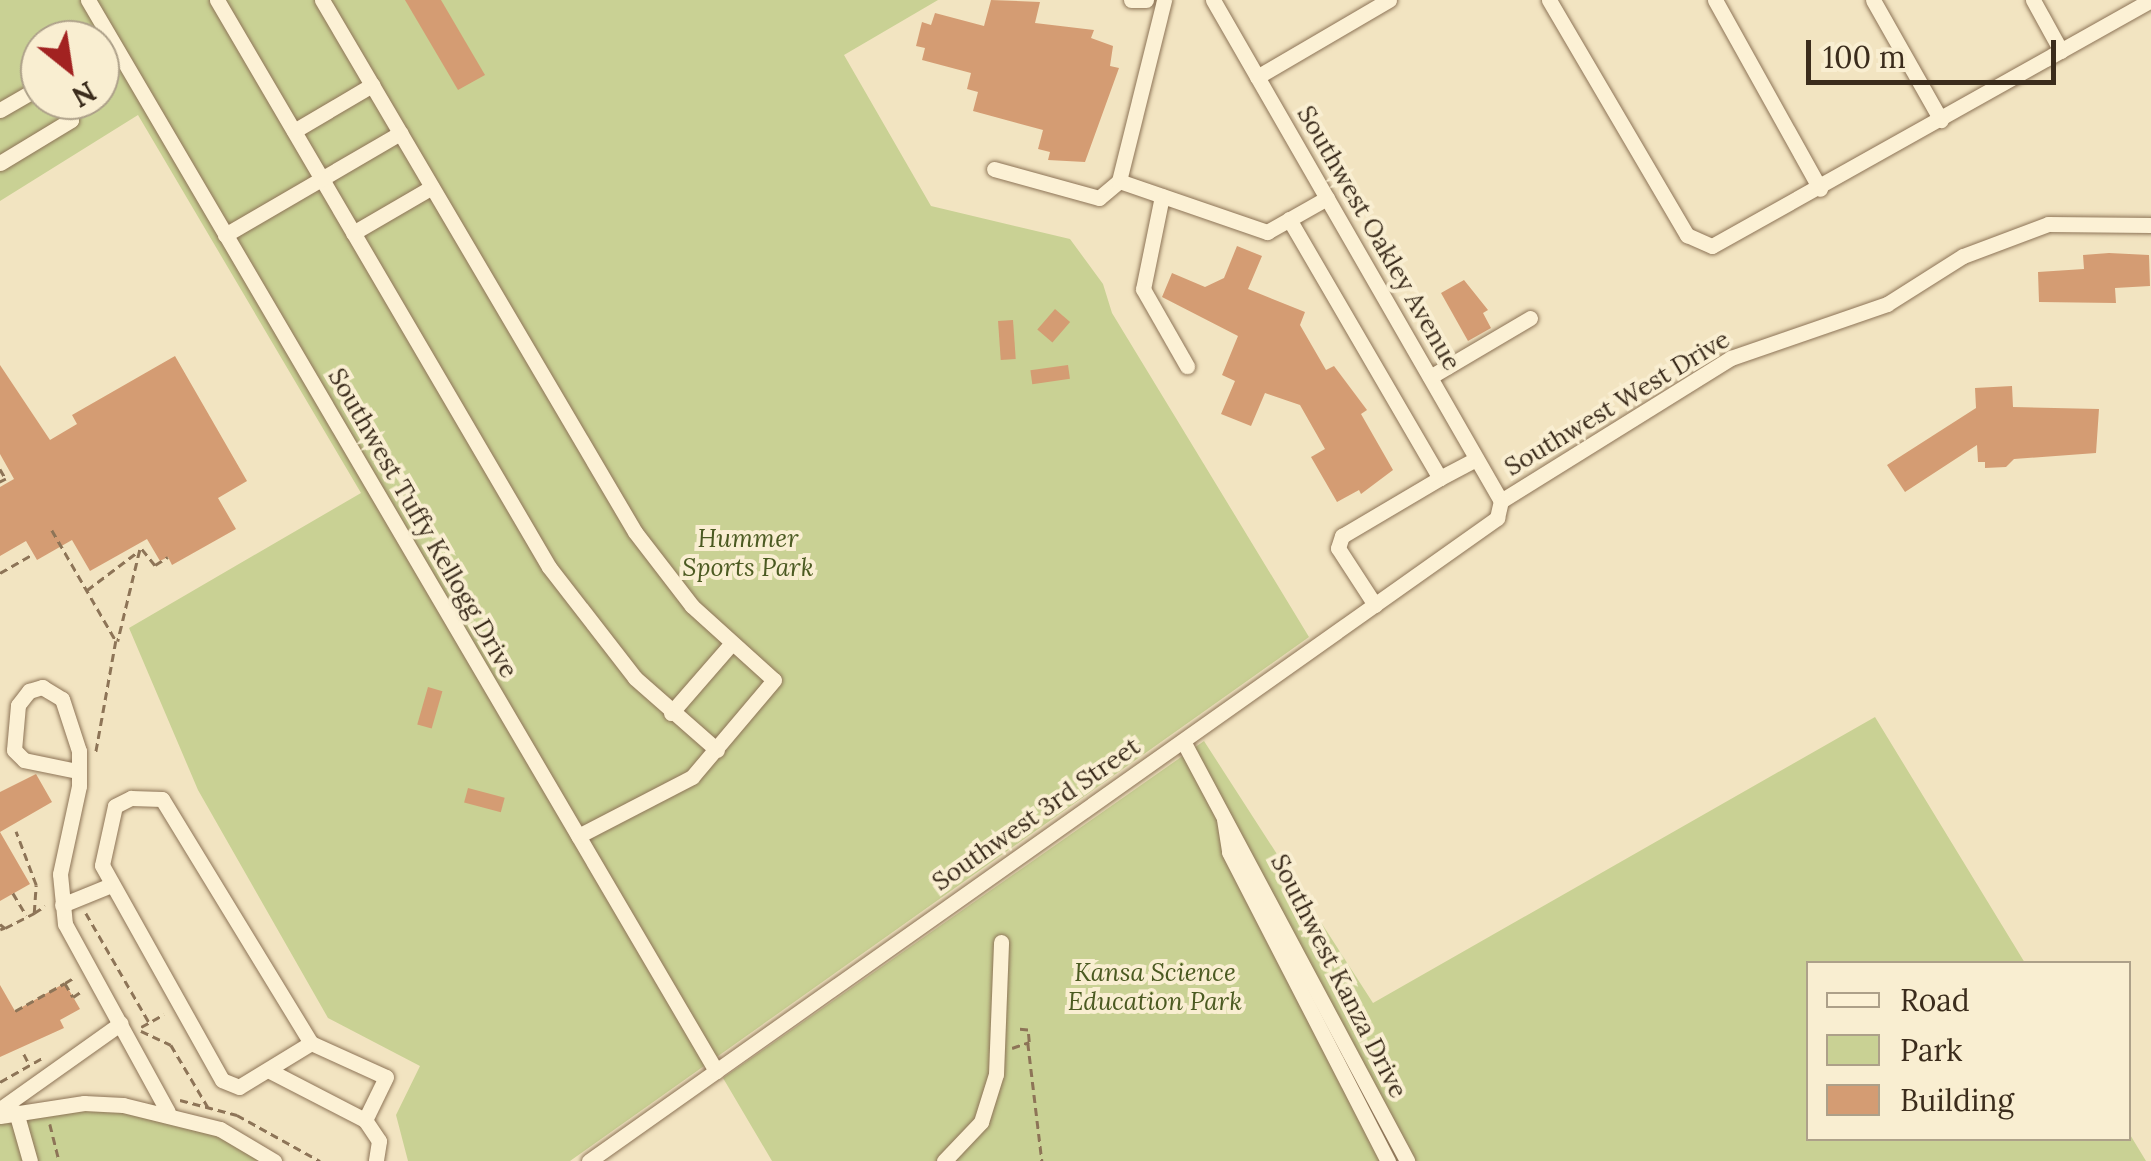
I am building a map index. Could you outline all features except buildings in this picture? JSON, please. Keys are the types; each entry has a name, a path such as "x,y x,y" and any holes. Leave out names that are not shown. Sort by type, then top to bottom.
{"street":[{"path":"218,0 549,567 605,645 671,713 717,750"},
{"path":"322,0 635,532 731,644 774,680 717,750 677,790 578,836"},
{"path":"1132,0 1146,0"},
{"path":"994,169 1099,198 1119,180 1164,0"},
{"name":"Southwest Oakley Avenue","path":"1213,0 1501,501"},
{"path":"1550,0 1687,235 1698,243 1726,242 2151,0"},
{"path":"1715,0 1820,189"},
{"path":"1873,0 1941,120"},
{"path":"2033,0 2061,51"},
{"path":"1257,77 1386,1"},
{"name":"Southwest Tuffy Kellogg Drive","path":"120,69 225,235 716,1071"},
{"path":"294,131 372,85"},
{"path":"0,163 71,120"},
{"path":"225,235 400,133"},
{"path":"1119,180 1267,232 1327,198"},
{"path":"354,233 432,187"},
{"path":"1162,196 1143,288 1188,366"},
{"path":"1290,219 1440,478"},
{"name":"Southwest West Drive","path":"1501,501 1730,358 1887,304 1963,256 2048,224 2151,224"},
{"path":"1430,377 1530,318"},
{"path":"1375,604 1338,548 1342,536 1476,459"},
{"name":"Southwest 3rd Street","path":"589,1161 1496,518 1501,501"},
{"path":"671,713 731,644"},
{"path":"77,771 24,760 14,750 18,705 29,692 42,688 62,699 79,751 65,924 172,1106"},
{"name":"Southwest Kanza Drive","path":"1183,741 1407,1161"},
{"path":"311,1044 239,1087 222,1080 102,866 115,806 130,798 162,799 311,1044 386,1077 365,1120"},
{"name":"Southwest Kanza Drive","path":"1223,815 1229,852 1388,1161"},
{"path":"67,901 111,884"},
{"path":"944,1161 981,1122 998,1048 1001,942"},
{"path":"5,1113 125,1028"},
{"path":"270,1071 365,1120 379,1141 376,1161"},
{"path":"5,1113 84,1103 172,1106 274,1161"},
{"path":"5,1113 30,1161"}],"path":[{"path":"0,469 6,478 0,482"},
{"path":"52,530 117,648"},
{"path":"87,590 140,550"},
{"path":"140,550 156,566 168,557"},
{"path":"95,758 140,550"},
{"path":"0,573 34,554"},
{"path":"16,832 36,885 34,913"},
{"path":"13,893 27,916"},
{"path":"2,927 67,901 149,1022"},
{"path":"15,1011 82,973"},
{"path":"65,982 73,996 100,980"},
{"path":"125,1028 149,1022 176,1007"},
{"path":"125,1028 158,1034 171,1045 220,1129"},
{"path":"1000,1028 1028,1030 1042,1161"},
{"path":"998,1048 1028,1043"},
{"path":"0,1082 44,1057"},
{"path":"172,1106 208,1107 266,1129 320,1161"}],"green space":[{"name":"Hummer Sports Park","path":"0,0 938,0 844,55 931,206 1070,239 1103,284 1112,313 1309,637 570,1161 408,1161 396,1115 420,1066 328,1018 198,790 129,628 361,493 138,115 0,201"},
{"name":"Kansa Science Education Park","path":"1875,717 2024,961 1806,961 1806,1141 2131,1141 2131,1136 2146,1161 772,1161 723,1078 1204,741 1373,1003"},
{"path":"84,1103 168,1112 273,1161 0,1161 0,1116"}]}
